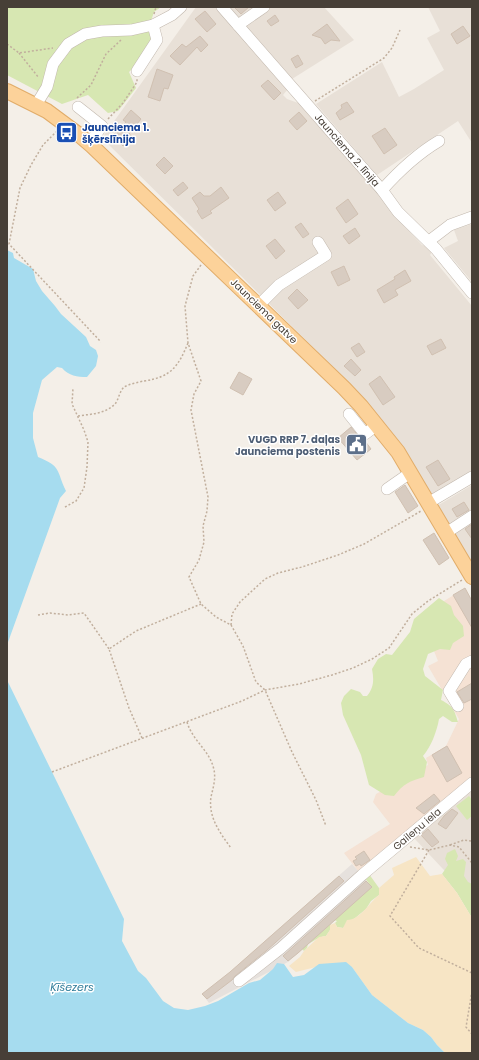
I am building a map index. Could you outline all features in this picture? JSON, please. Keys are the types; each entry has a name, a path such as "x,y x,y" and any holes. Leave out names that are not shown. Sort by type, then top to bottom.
{"main road":[{"name":"Jaunciema gatve","path":"7,91 36,105 64,124 89,144 259,305 344,388 377,425 398,452 471,576"}],"street":[{"path":"36,105 47,87 53,64 68,44 85,34 102,31 131,30 153,25 172,15 181,7"},
{"name":"Jaunciema 2. līnija","path":"222,7 382,190 398,212 414,229 429,241 472,293"},
{"path":"238,25 264,7"},
{"path":"137,72 157,40 153,25"},
{"path":"78,107 102,126 89,144"},
{"path":"382,190 403,168 425,150 439,142"},
{"path":"429,241 450,225 472,217"},
{"path":"259,305 279,285 326,255 318,242"},
{"path":"349,414 365,434 377,425"},
{"path":"387,489 410,473"},
{"path":"429,504 472,477"},
{"path":"446,533 472,516"},
{"path":"458,706 449,692 466,664 472,661"},
{"name":"Gaileņu iela","path":"239,981 281,948 401,842 470,787"}],"path":[{"path":"78,107 76,100 91,85 106,54 131,30"},
{"path":"308,105 384,58 392,48 400,30"},
{"path":"7,44 19,53 47,87"},
{"path":"19,53 68,44"},
{"path":"102,126 123,103 132,89"},
{"path":"64,124 43,146 31,165 20,188 9,244 101,342"},
{"path":"208,257 193,276 184,306 188,343 201,381 194,394 191,410 208,497 207,511 203,526 204,542 199,560 190,577 201,604 216,617 231,625 243,646 256,682 265,690 292,752 316,800 326,826"},
{"path":"78,416 104,412 116,403 120,392 124,387 157,379 171,372 182,356 188,343"},
{"path":"65,507 76,501 84,488 87,466 88,442 72,404 74,388"},
{"path":"231,625 232,614 240,602 265,579 278,573 332,557 364,544 429,504"},
{"path":"52,772 242,701 265,690 299,684 353,668 372,659 389,648 412,614 428,601 471,576"},
{"path":"109,649 136,631 201,604"},
{"path":"38,615 50,613 68,615 84,613 109,649 129,708 142,738"},
{"path":"187,721 190,731 210,757 215,781 210,809 214,822 230,848"},
{"path":"401,842 411,848 429,850 464,840 472,841"},
{"path":"450,845 459,847 472,863"},
{"path":"429,850 390,916 419,948 472,973"},
{"path":"472,991 466,1027 472,1034"}],"shaded area":[{"path":"196,7 215,7 288,89 283,95 287,99 301,104 383,197 405,227 422,245 428,247 432,252 430,255 472,306 472,471 432,495 400,442 360,394 102,138"},
{"path":"229,7 259,7 240,19"},
{"path":"271,7 324,7 354,40 292,79 243,24"},
{"path":"428,7 472,7 472,143 458,121 377,175 316,104 382,62 399,97 444,70 427,38 440,31"},
{"path":"472,224 472,282 444,248 458,241 454,230"},
{"path":"472,485 472,563 437,506"},
{"path":"465,588 472,601 472,776 442,803 358,871 344,853 390,824 373,802 376,794 428,765 426,758 446,746 459,719 428,666 438,661 420,616"},
{"path":"472,790 472,900 414,838"},
{"path":"352,864 372,887 288,962 209,1003 202,994 230,972"}],"green space":[{"path":"7,7 161,7 154,12 148,30 153,41 141,60 129,72 136,88 118,111 108,113 88,95 62,104 7,75"},
{"path":"439,598 451,606 454,615 463,626 464,636 453,643 450,650 440,649 428,654 423,669 425,676 443,690 441,700 452,708 458,722 452,722 443,716 439,719 433,739 423,756 427,762 424,777 407,784 394,796 385,795 369,785 361,755 343,715 341,703 344,696 351,689 360,692 363,696 367,696 373,683 372,669 378,659 386,654 392,655 410,632 414,619"},
{"path":"469,796 472,800 472,816 467,820 456,806"},
{"path":"455,849 458,856 456,861 463,859 466,862 464,876 468,882 472,884 472,918 457,893 442,874 448,865 445,859 447,853"},
{"path":"369,874 379,888 379,895 371,901 366,909 343,928 337,927 335,923 337,921 334,920 371,886 364,877"},
{"path":"331,923 330,930 326,936 318,938 308,944 304,951 302,949"}],"sand":[{"path":"416,857 430,876 442,874 457,893 472,918 472,1053 445,1053 423,1030 408,1023 372,995 352,967 320,966 296,972 289,966 319,937 326,936 330,930 330,925 335,923 337,927 343,928 347,920 360,914 379,895 379,888 394,875 392,868"}],"water":[{"path":"7,250 13,253 14,258 33,269 36,281 42,291 61,314 86,337 90,346 96,350 98,356 96,366 87,377 73,376 62,368 57,367 42,380 33,413 33,438 38,457 46,460 55,467 66,491 60,498 7,645"},
{"name":"Ķīšezers","path":"7,680 124,919 122,941 138,971 146,978 163,1001 174,1008 188,1010 218,1001 249,983 260,980 273,969 277,963 284,964 293,977 304,975 319,964 346,962 352,967 372,995 408,1023 423,1030 445,1053 7,1053"}],"building":[{"path":"234,7 249,7 241,14"},
{"path":"205,11 216,24 207,32 195,19"},
{"path":"275,15 279,21 271,26 267,21"},
{"path":"327,24 340,41 331,40 325,44 321,38 312,35"},
{"path":"463,26 470,36 457,44 451,34"},
{"path":"200,36 208,45 201,52 197,47 180,65 170,56 182,44 186,47"},
{"path":"298,55 303,64 296,68 291,59"},
{"path":"157,69 173,75 168,89 164,88 160,101 148,97"},
{"path":"268,80 281,93 274,100 261,86"},
{"path":"347,102 354,112 340,120 336,113 342,108 341,105"},
{"path":"131,110 141,119 129,134 133,137 123,146 113,135 126,122 123,120"},
{"path":"299,112 307,121 297,130 289,121"},
{"path":"385,128 397,145 384,154 372,136"},
{"path":"164,157 173,166 165,174 156,165"},
{"path":"183,182 188,188 178,196 173,190"},
{"path":"221,187 229,198 210,211 212,213 202,219 197,211 199,209 192,198 200,192 204,196 210,196"},
{"path":"278,192 286,203 275,211 267,200"},
{"path":"348,199 358,214 346,223 336,208"},
{"path":"301,223 309,234 303,238 295,227"},
{"path":"355,228 360,236 349,244 343,236"},
{"path":"275,239 285,251 276,259 266,246"},
{"path":"344,266 350,280 338,286 331,272"},
{"path":"405,270 411,281 395,290 398,295 384,303 377,290 395,279 394,277"},
{"path":"297,289 308,300 298,309 288,298"},
{"path":"441,339 446,348 432,355 427,346"},
{"path":"359,343 365,352 357,357 351,348"},
{"path":"351,359 361,370 355,376 344,366"},
{"path":"239,372 252,379 243,395 230,388"},
{"path":"380,376 395,397 383,405 369,384"},
{"name":"VUGD RRP 7. daļas Jaunciema postenis","path":"351,427 371,449 357,460 338,438"},
{"path":"438,460 450,479 438,486 426,467"},
{"path":"405,485 418,506 408,513 395,492"},
{"path":"464,502 469,510 457,517 452,509"},
{"path":"472,524 472,539 465,529"},
{"path":"434,533 449,558 439,565 423,540"},
{"path":"465,588 472,601 472,628 453,595"},
{"path":"472,683 472,699 464,703 457,692"},
{"path":"447,746 462,773 447,782 432,755"},
{"path":"434,794 440,801 424,814 416,808"},
{"path":"452,809 458,813 446,829 438,824"},
{"path":"428,829 439,842 432,847 421,835"},
{"path":"364,851 370,860 361,866 360,864 356,866 353,861 357,859 355,857"},
{"path":"339,876 344,881 266,951 207,999 202,994 230,972"},
{"path":"366,881 372,887 288,961 283,956"}],"place":[{"name":"Jaunciema 1. šķērslīnija","path":"66,133"},
{"name":"VUGD RRP 7. daļas Jaunciema postenis","path":"356,445"}]}
